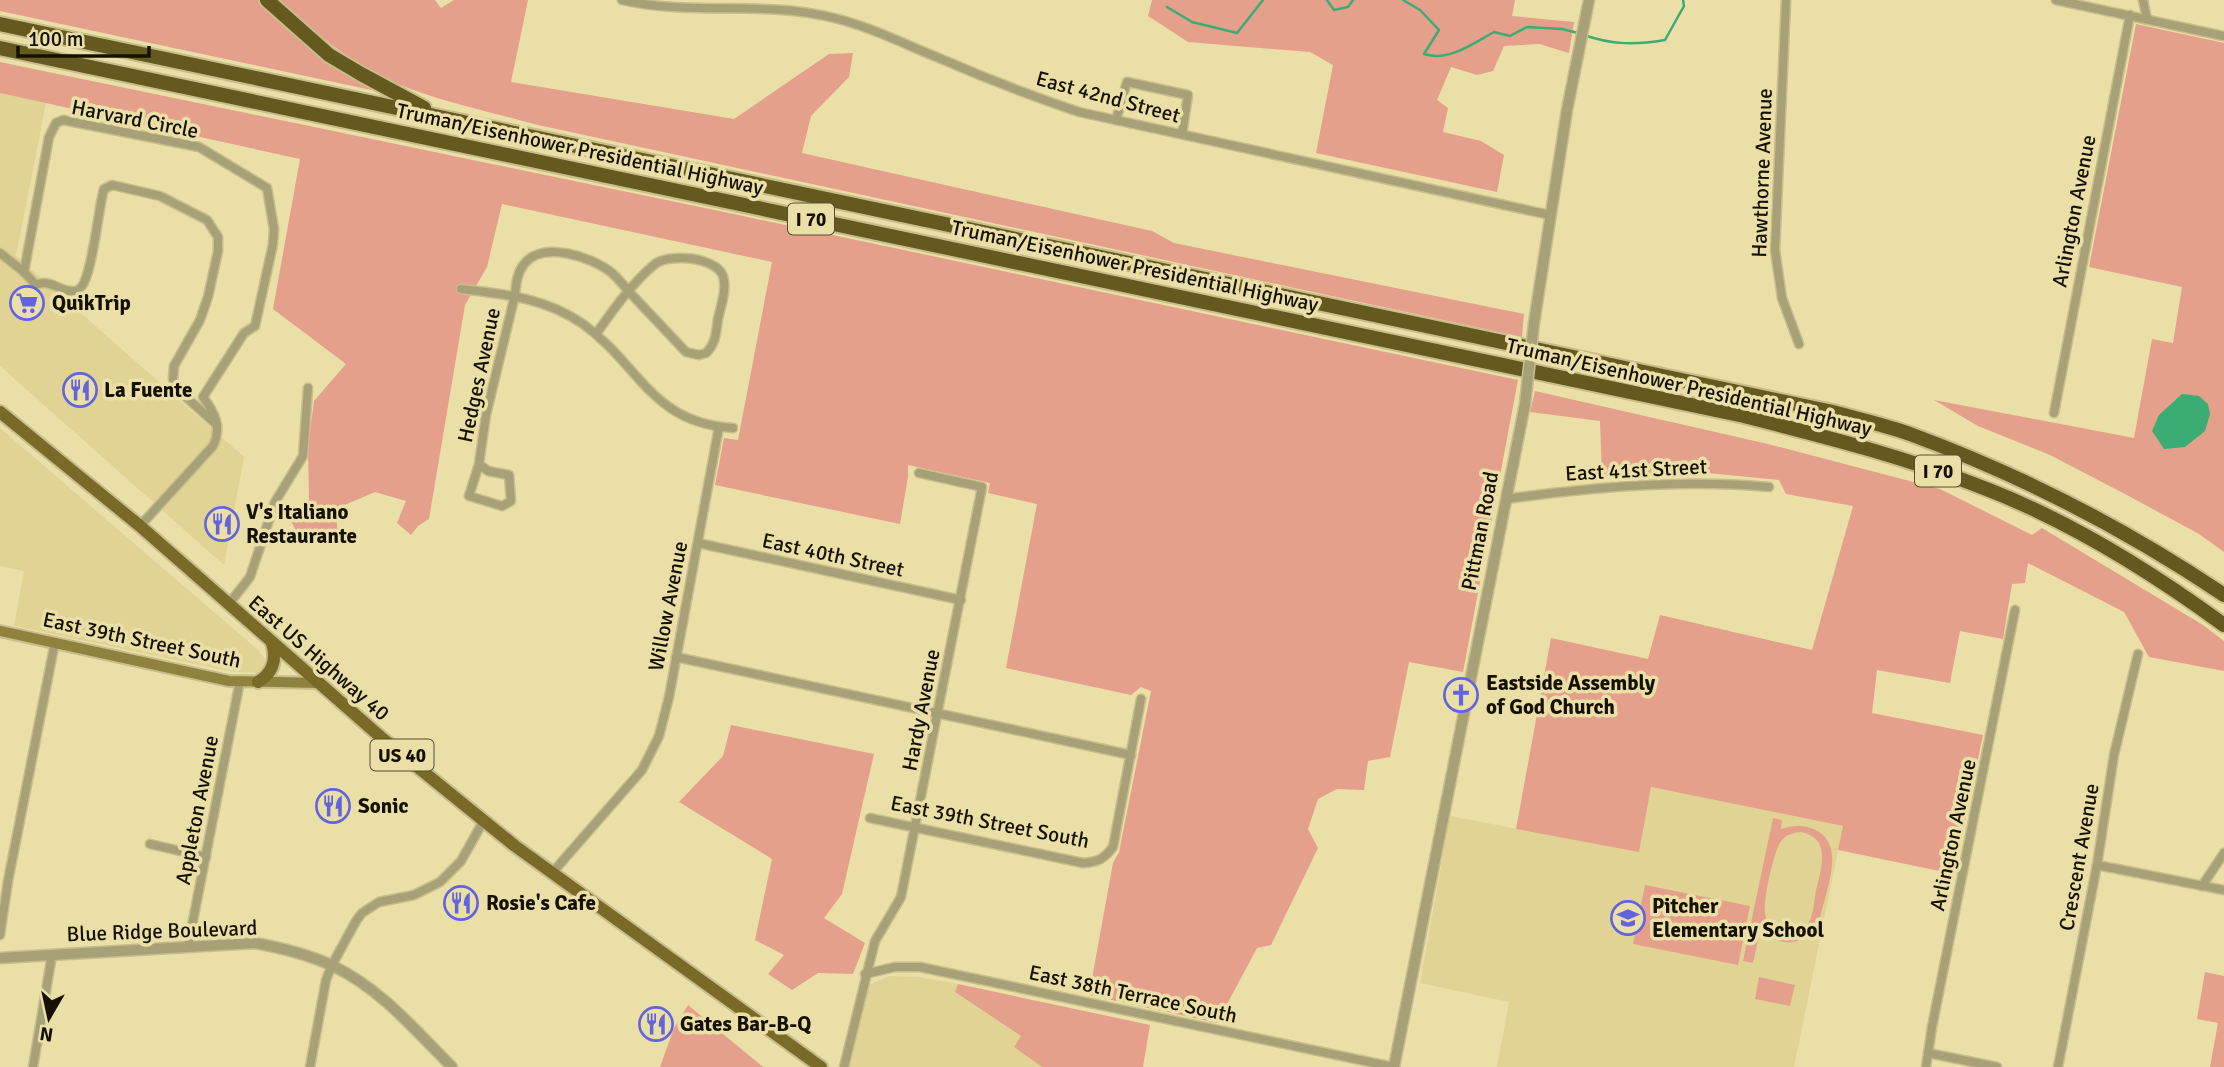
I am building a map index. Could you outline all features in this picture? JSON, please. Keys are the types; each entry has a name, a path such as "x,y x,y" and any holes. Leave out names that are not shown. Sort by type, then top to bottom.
{"highway":[{"path":"267,0 330,55 441,117"},
{"name":"Truman/Eisenhower Presidential Highway","path":"3,24 1833,412 1909,433 2029,483 2167,557 2224,595"},
{"name":"Truman/Eisenhower Presidential Highway","path":"0,48 1730,413 1849,443 1991,490 2057,522 2114,552 2224,625"}],"main road":[{"name":"East US Highway 40","path":"2,409 383,739 552,873 821,1067"},
{"name":"East 39th Street South","path":"0,631 240,681 318,683"},
{"path":"258,682 271,671 275,653 272,643"}],"street":[{"name":"East 42nd Street","path":"622,0 646,5 764,7 834,17 879,31 1019,92 1079,112 1550,215"},
{"name":"Pittman Road","path":"1394,1067 1525,404 1534,323 1566,110 1589,0"},
{"name":"Hawthorne Avenue","path":"1786,0 1775,250 1782,298 1799,344"},
{"path":"2056,0 2224,36"},
{"path":"2143,0 2147,19"},
{"name":"Arlington Avenue","path":"2054,413 2130,15"},
{"path":"1116,120 1127,82 1188,95 1182,134"},
{"name":"Harvard Circle","path":"24,272 49,137 56,123 63,120 199,147 267,188 274,229 273,244 255,326 244,333 203,397 214,411 218,426"},
{"path":"0,253 36,285 42,282 70,291 79,290 85,284 90,270 104,189 112,185 148,193 180,205 207,220 218,237 218,251 208,297 200,320 174,366 173,379 176,388 218,426 217,438 214,446 140,526"},
{"path":"515,295 517,276 522,265 531,257 545,252 574,256 602,266 614,274 629,292 686,352 699,355 706,353 714,342 724,284 720,272 710,264 679,257 656,263 629,292 596,334"},
{"path":"461,289 515,295 558,309 596,334 665,406 690,420 733,428"},
{"name":"Hedges Avenue","path":"479,464 488,471 509,475 511,501 502,506 469,496 479,464 486,415 515,295"},
{"path":"228,605 250,577 275,502 303,456 309,406 308,388"},
{"name":"Willow Avenue","path":"552,873 642,770 659,736 719,427"},
{"name":"Hardy Avenue","path":"844,1067 875,941 901,897 982,487 919,473"},
{"name":"East 41st Street","path":"1506,499 1580,489 1683,482 1769,487"},
{"name":"East 40th Street","path":"698,543 961,600"},
{"name":"Arlington Avenue","path":"1926,1067 2015,610"},
{"path":"0,935 10,870 55,642"},
{"name":"Crescent Avenue","path":"2058,1067 2097,865 2114,755 2138,654"},
{"path":"676,657 1131,755 1141,699"},
{"name":"Appleton Avenue","path":"188,946 240,681"},
{"name":"East 39th Street South","path":"870,818 1083,863 1097,862 1113,847 1131,755"},
{"path":"310,1067 326,981 332,965 362,913 379,902 414,895 440,882 461,861 484,820"},
{"path":"150,844 206,857"},
{"path":"2202,887 2224,853"},
{"path":"2097,865 2224,890"},
{"name":"Blue Ridge Boulevard","path":"0,958 255,943 295,951 332,965 382,997 452,1067"},
{"path":"33,1067 52,955"},
{"name":"East 38th Terrace South","path":"866,974 895,967 920,967 1394,1067"},
{"path":"1928,1053 1997,1067"}],"shaded area":[{"path":"0,0 258,0 314,49 376,91 0,11"},
{"path":"279,0 435,0 441,8 454,0 528,0 511,82 734,119 829,54 853,53 849,77 811,116 802,153 1152,231 1174,243 1524,314 1522,337 538,125 467,106 398,84 365,67 320,36"},
{"path":"1152,0 1515,0 1512,16 1574,22 1569,53 1539,44 1504,46 1493,71 1477,75 1451,67 1437,100 1448,108 1443,132 1481,141 1504,155 1497,192 1316,153 1333,65 1310,52 1188,42 1148,16"},
{"path":"2136,24 2224,43 2224,552 2199,534 2125,494 2050,455 1978,426 1934,400 2134,438 2152,339 2173,343 2182,287 2089,267"},
{"path":"0,62 1518,380 1463,672 1409,662 1390,757 1368,761 1364,790 1337,789 1318,799 1308,829 1318,848 1271,945 1257,948 1217,1023 1089,995 1113,863 1119,852 1151,691 1141,687 1131,695 1006,668 1037,504 988,493 990,483 908,465 900,524 715,485 724,438 738,440 772,262 502,204 487,267 465,305 429,519 411,535 397,523 406,501 375,492 335,509 338,534 303,544 290,519 309,500 308,445 314,401 346,364 273,309 300,159 0,93"},
{"path":"0,93 46,103 16,256 244,457 224,565 0,366"},
{"path":"1535,391 1768,444 1940,489 2032,535 2042,528 2203,625 2224,641 2224,671 2149,657 2124,612 2028,563 2025,583 2012,584 2003,639 1960,631 1950,683 1877,670 1872,713 1983,735 1954,874 1838,850 1843,826 1651,787 1639,852 1516,829 1551,638 1648,659 1660,615 1812,650 1853,506 1786,494 1779,480 1697,472 1602,478 1600,421 1530,412"},
{"path":"2182,394 2199,396 2208,404 2210,414 2205,431 2185,447 2164,449 2152,431 2159,415"},
{"path":"0,428 258,650 265,659 265,668 256,673 228,671 14,626 24,571 0,566"},
{"path":"731,725 874,754 842,894 824,918 865,943 853,974 818,973 792,990 768,974 784,955 755,940 772,859 679,802 723,756"},
{"name":"Pitcher Elementary School","path":"1651,787 1843,826 1794,1067 1497,1067 1509,1002 1420,983 1450,816 1639,852"},
{"path":"1773,818 1782,820 1781,829 1798,826 1821,833 1830,846 1832,863 1819,922 1807,936 1791,942 1775,939 1761,927 1753,963 1743,961","holes":["1801,832 1811,835 1821,848 1822,856 1812,915 1809,922 1798,932 1784,933 1771,926 1765,913 1773,863 1779,845 1786,836"]},
{"path":"1645,885 1750,906 1738,965 1633,944"},
{"path":"2205,972 2224,976 2224,1067 2210,1067 2218,1023 2197,1019"},
{"path":"889,976 918,977 958,984 956,993 1021,1036 1014,1047 1042,1067 847,1067 869,985"},
{"path":"1759,977 1795,985 1790,1006 1755,999"},
{"path":"958,984 1150,1025 1143,1067 1042,1067 1014,1047 1021,1036 955,992"},
{"path":"688,1005 763,1067 660,1067 674,1028"}],"waterway":[{"path":"1167,7 1192,22 1237,33 1263,0"},
{"path":"1327,0 1334,10 1348,7 1353,0"},
{"path":"1403,0 1420,10 1439,30 1424,54 1433,56 1461,50 1494,32 1510,36 1527,27 1562,29 1578,33"},
{"path":"1584,35 1624,43 1665,40 1684,6 1683,0"}],"place":[{"name":"QuikTrip","path":"27,303"},
{"name":"La Fuente","path":"80,390"},
{"name":"V's Italiano Restaurante","path":"222,524"},
{"name":"Eastside Assembly of God Church","path":"1461,695"},
{"name":"Sonic","path":"333,806"},
{"name":"Rosie's Cafe","path":"461,903"},
{"name":"Pitcher Elementary School","path":"1628,918"},
{"name":"Gates Bar-B-Q","path":"656,1024"}]}
